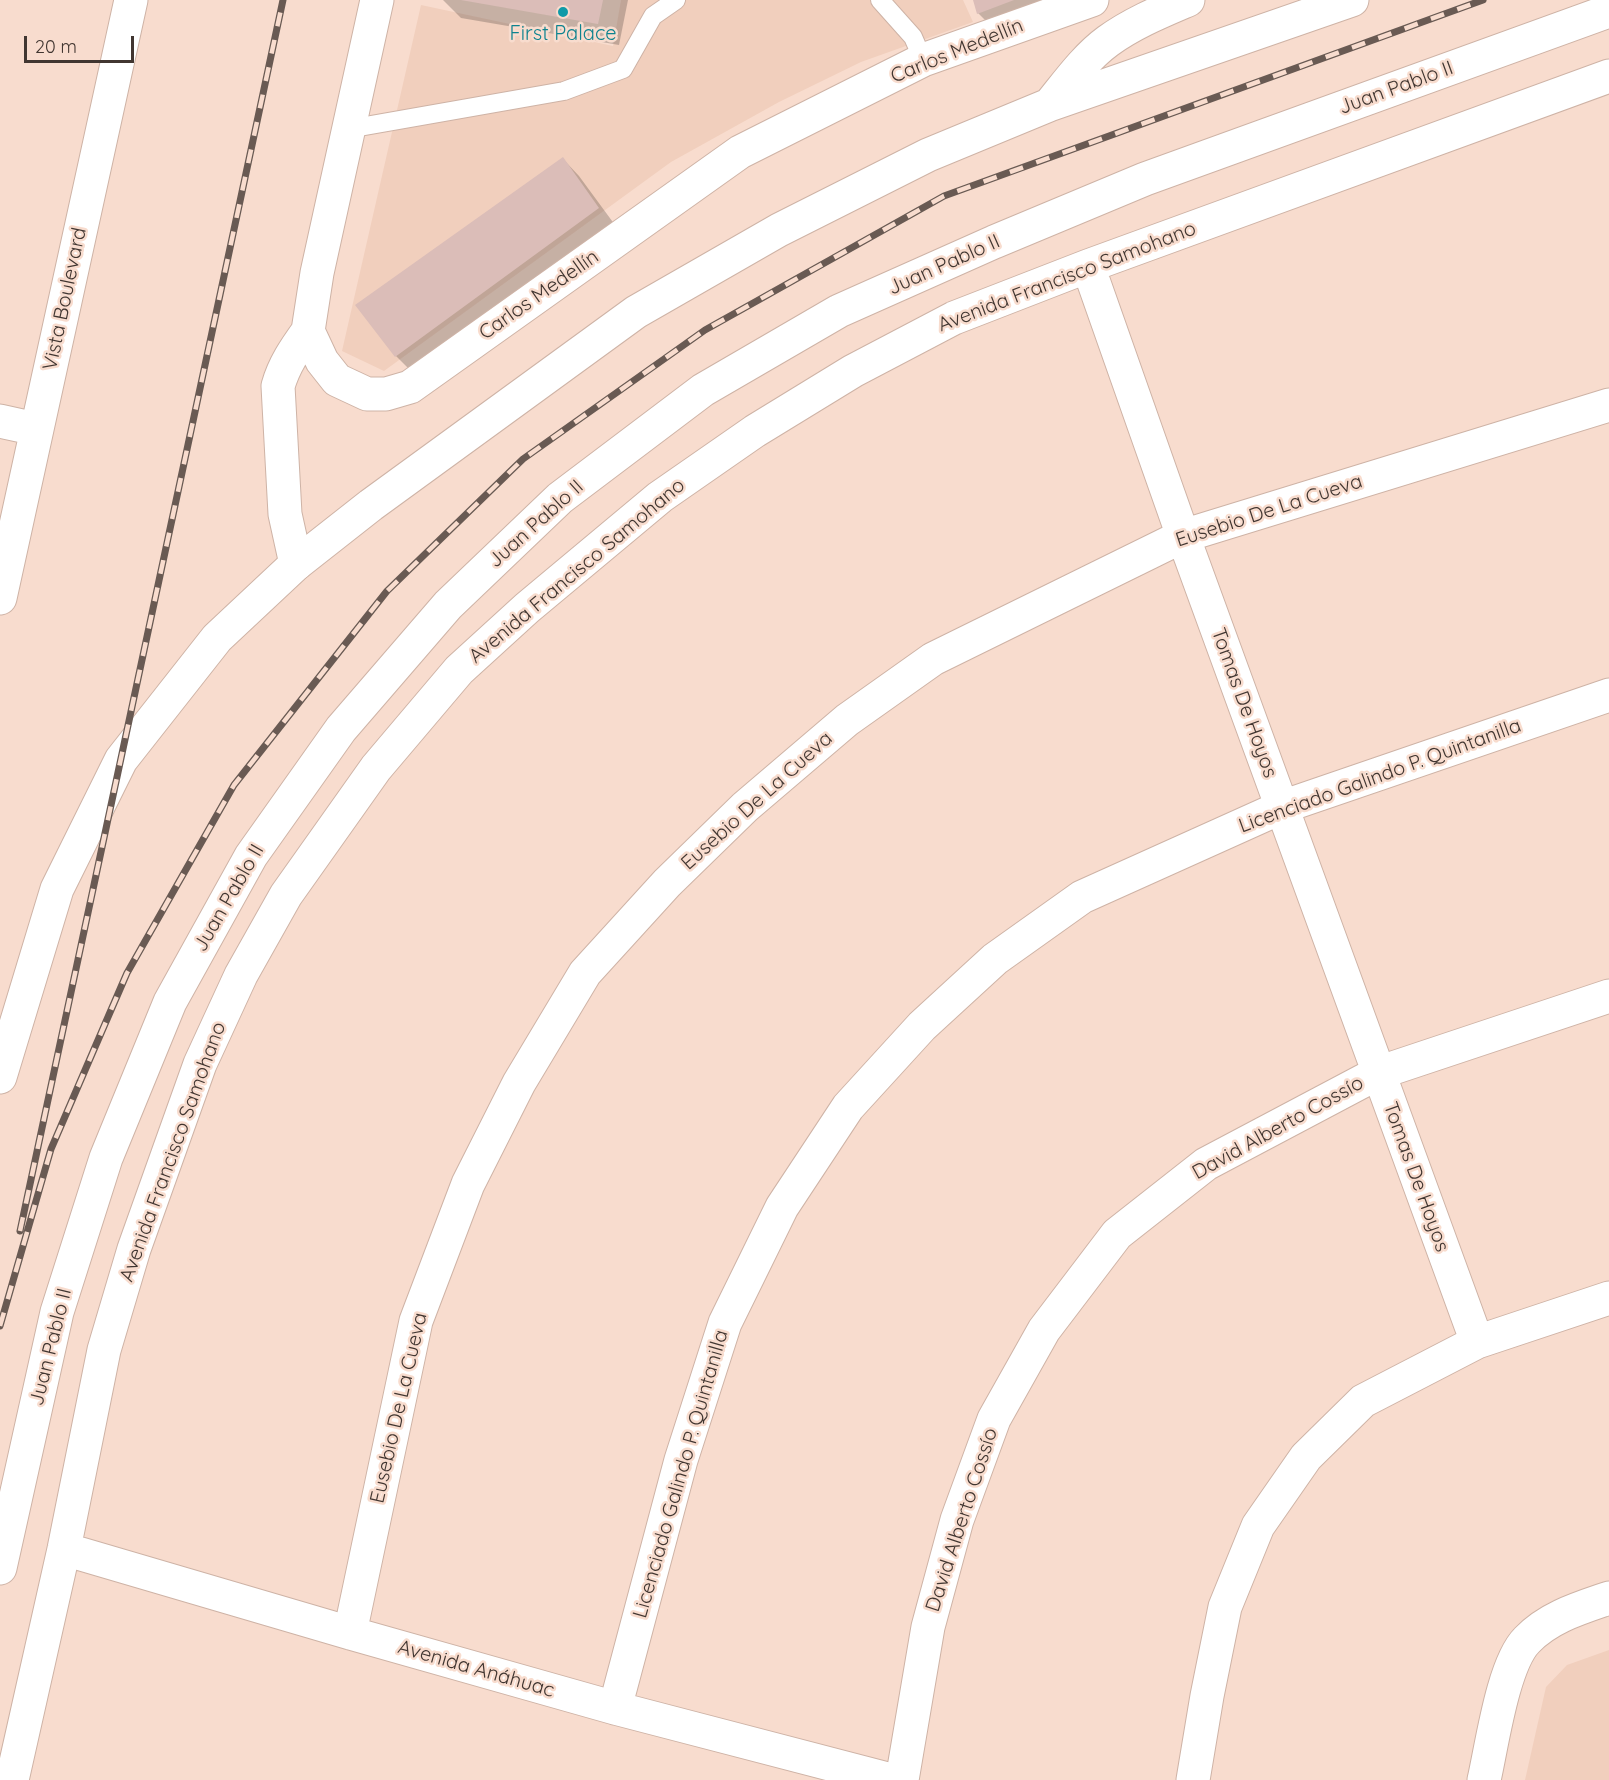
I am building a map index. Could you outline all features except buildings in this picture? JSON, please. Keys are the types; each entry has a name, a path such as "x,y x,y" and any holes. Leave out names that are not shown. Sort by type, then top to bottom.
{"street":[{"name":"Vista Boulevard","path":"0,598 131,0"},
{"path":"296,564 285,514 278,386 291,355 308,331 317,273 377,0"},
{"name":"Carlos Medellín","path":"308,331 322,360 337,380 367,393 386,394 410,387 740,152 923,60 1092,0"},
{"path":"1049,105 1107,42 1142,19 1188,0"},
{"path":"0,1077 57,889 121,760 217,638 296,564 371,505 636,312 779,230 928,155 1049,105 1352,0"},
{"name":"Juan Pablo II","path":"0,1568 57,1312 106,1158 170,1002 251,856 341,729 448,605 560,498 693,397 839,311 994,242 1145,179 1609,11"},
{"name":"Avenida Francisco Samohano","path":"12,1780 64,1549 104,1350 134,1248 200,1065 241,975 286,895 376,768 459,670 527,608 660,497 755,431 863,366 954,318 1088,266 1609,76"},
{"name":"Tomas De Hoyos","path":"1088,266 1183,536 1477,1342"},
{"name":"Eusebio De La Cueva","path":"350,1633 416,1321 468,1184 519,1083 585,973 667,883 737,814 847,720 933,659 1183,536 1609,405"},
{"path":"0,421 36,429"},
{"name":"Licenciado Galindo P. Quintanilla","path":"615,1708 681,1460 725,1323 782,1206 848,1107 922,1026 994,959 1082,897 1282,807 1609,696"},
{"name":"David Alberto Cossío","path":"902,1780 928,1627 957,1520 994,1419 1044,1329 1117,1234 1206,1164 1378,1073 1609,996"},
{"path":"1193,1780 1225,1606 1258,1526 1306,1457 1363,1401 1477,1342 1609,1298"},
{"name":"Avenida Anáhuac","path":"64,1549 615,1708 891,1780"},
{"path":"1484,1780 1505,1689 1514,1661 1526,1641 1547,1624 1609,1598"}],"lane":[{"path":"348,129 564,91 623,69 653,16 676,0"},
{"path":"880,0 913,37 923,60"}],"shaded area":[{"path":"621,0 963,0 973,22 861,62 779,102 671,162 384,371 342,351 421,5 613,46"},
{"path":"1609,1650 1609,1780 1525,1780 1546,1687 1567,1665"}],"railway":[{"path":"20,1231 283,0"},
{"path":"0,1326 51,1149 127,973 234,785 387,591 523,459 705,330 944,196 1483,0"}],"place":[{"name":"First Palace","path":"563,12"}]}
